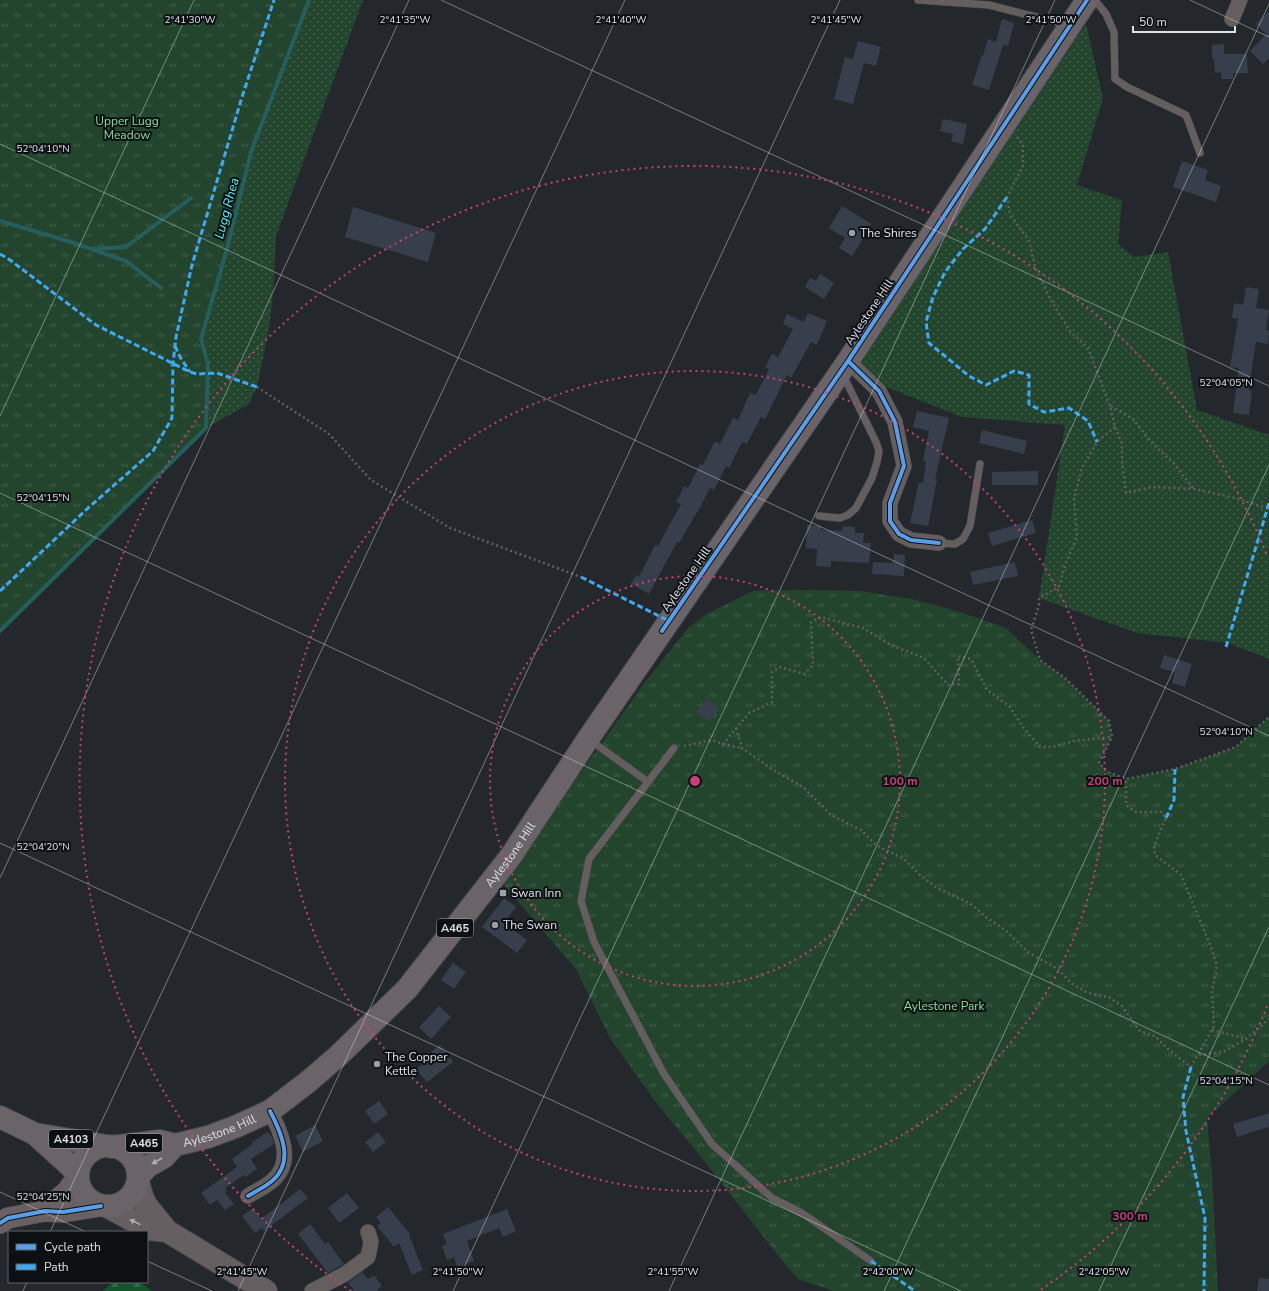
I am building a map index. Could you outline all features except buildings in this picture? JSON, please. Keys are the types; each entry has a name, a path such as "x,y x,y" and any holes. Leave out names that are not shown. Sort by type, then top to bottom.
{"highway":[{"name":"Aylestone Hill","path":"110,1147 160,1141 175,1145 236,1127 270,1111 309,1081 338,1056 407,989 511,856 588,739 845,366 1087,0"},
{"name":"A4103","path":"0,1117 35,1134 121,1149 133,1160 137,1168 138,1179"},
{"name":"A4103","path":"35,1134 78,1174"},
{"name":"Aylestone Hill","path":"138,1179 147,1167 164,1157 175,1145"},
{"name":"A4103","path":"104,1206 92,1202 84,1195 79,1186 78,1174 80,1165 91,1152 98,1148 110,1147"},
{"path":"104,1206 115,1206 130,1197 135,1190 138,1179"}],"main road":[{"name":"A4103","path":"138,1179 146,1206 167,1231 266,1291"},
{"name":"A4103","path":"104,1206 149,1229 167,1231"}],"street":[{"path":"1232,19 1240,0"},
{"path":"845,366 879,391 895,422 904,466 890,503 890,521 899,534 911,540 939,543"},
{"path":"248,1196 273,1180 282,1168 285,1149 281,1133 270,1111"},
{"path":"45,1211 68,1190 78,1174"},
{"path":"0,1223 8,1218 45,1211 63,1212 104,1206"},
{"path":"312,1291 345,1274 368,1257 371,1242 368,1232"}],"lane":[{"path":"918,0 988,5 1070,25"},
{"path":"1096,0 1106,14 1114,32 1115,79 1127,87 1186,116 1200,153"},
{"path":"818,516 840,518 848,515 856,508 872,478 877,462 878,451 876,442 845,366"},
{"path":"939,543 955,544 963,539 970,526 980,464"},
{"path":"588,739 648,782"},
{"path":"674,748 589,859 581,901 594,942 664,1074 712,1144 772,1198 802,1213 871,1261"}],"path":[{"path":"1007,122 1023,145 1023,166 1007,197 1010,214 1029,241 1036,270 1052,302 1070,331 1088,348 1110,406 1115,427 1122,444 1122,461 1126,492 1152,487 1194,489 1239,499 1269,509"},
{"path":"257,387 329,434 371,480 450,528 581,577"},
{"path":"1110,406 1133,419 1150,441 1174,464 1194,489"},
{"path":"1115,427 1097,442 1082,468 1074,498 1077,537 1065,565 1059,587 1039,598 1039,605 1031,630 1040,660 1065,678 1108,721 1112,737 1099,763 1108,772 1126,779 1175,770 1236,747 1269,717"},
{"path":"723,744 749,713 772,702 772,672 780,667 804,674 813,665 811,622 821,617 864,628 891,645 924,658 948,685 959,684 958,656 971,659 987,690 1010,707 1023,728 1040,747 1052,747 1074,741 1112,737"},
{"path":"736,728 742,748"},
{"path":"674,748 712,740 742,748 773,770 803,787 831,815 861,830 876,845 904,859 920,875 937,888 971,904 987,918 1005,930 1029,953 1058,969 1071,983 1088,993 1109,997 1122,1006 1140,1031 1154,1036 1191,1067 1214,1026 1212,992 1217,966 1211,947 1181,875 1155,854 1154,846 1166,818 1161,812 1136,812 1126,805 1126,779"},
{"path":"1198,1055 1223,1052 1246,1039 1269,1019"},
{"path":"1212,1030 1246,1039"}],"green space":[{"name":"Upper Lugg Meadow","path":"0,0 309,0 251,152 227,249 201,339 208,364 206,428 0,631"},
{"path":"309,0 363,0 276,236 273,293 269,329 257,387 249,404 206,428 208,364 201,339 227,249 251,152"},
{"path":"1086,24 1103,98 1077,185 1122,200 1118,244 1134,257 1168,252 1197,410 1269,435 1269,659 1228,643 1137,633 1039,598 1065,425 962,417 884,386 857,363"},
{"name":"Aylestone Park","path":"753,591 860,591 912,599 960,612 1006,628 1040,660 1065,678 1109,721 1112,737 1099,763 1108,772 1126,779 1175,769 1236,747 1269,717 1269,1061 1207,1118 1212,1175 1218,1291 834,1291 798,1279 655,1101 610,1038 576,969 502,883 643,685 688,628 705,615"},
{"path":"113,1283 141,1283 152,1291 102,1291"}],"waterway":[{"name":"Lugg Rhea","path":"0,631 206,428 208,364 201,339 227,249 251,152 309,0"},
{"path":"93,249 126,247 191,198"},
{"path":"0,221 71,242 126,261 161,288"}],"marked path":[{"path":"0,591 87,509 153,451 172,418 173,364 176,337 192,265 242,97 274,0"},
{"path":"1007,197 985,229 963,249 945,272 933,297 926,322 929,343 969,376 986,385 1014,371 1029,375 1029,404 1044,412 1069,408 1088,421 1097,442"},
{"path":"0,254 96,325 190,372 197,374 217,373 257,387"},
{"path":"175,346 190,372"},
{"path":"1226,647 1269,503"},
{"path":"581,577 669,621"},
{"path":"1166,818 1174,800 1175,769"},
{"path":"1191,1067 1183,1097 1186,1131 1205,1218 1204,1291"},
{"path":"871,1261 915,1291"}],"cycle path":[{"path":"662,631 848,361 1087,0"},
{"path":"848,361 879,391 895,422 904,466 890,503 890,521 899,534 911,540 939,543"},
{"path":"248,1196 272,1181 279,1173 283,1165 284,1147 282,1137 270,1111"},
{"path":"0,1223 8,1218 45,1211 63,1212 101,1206"}],"place":[{"name":"The Shires","path":"852,233"},
{"name":"Swan Inn","path":"503,893"},
{"name":"The Swan","path":"495,925"},
{"name":"The Copper Kettle","path":"377,1064"}]}
